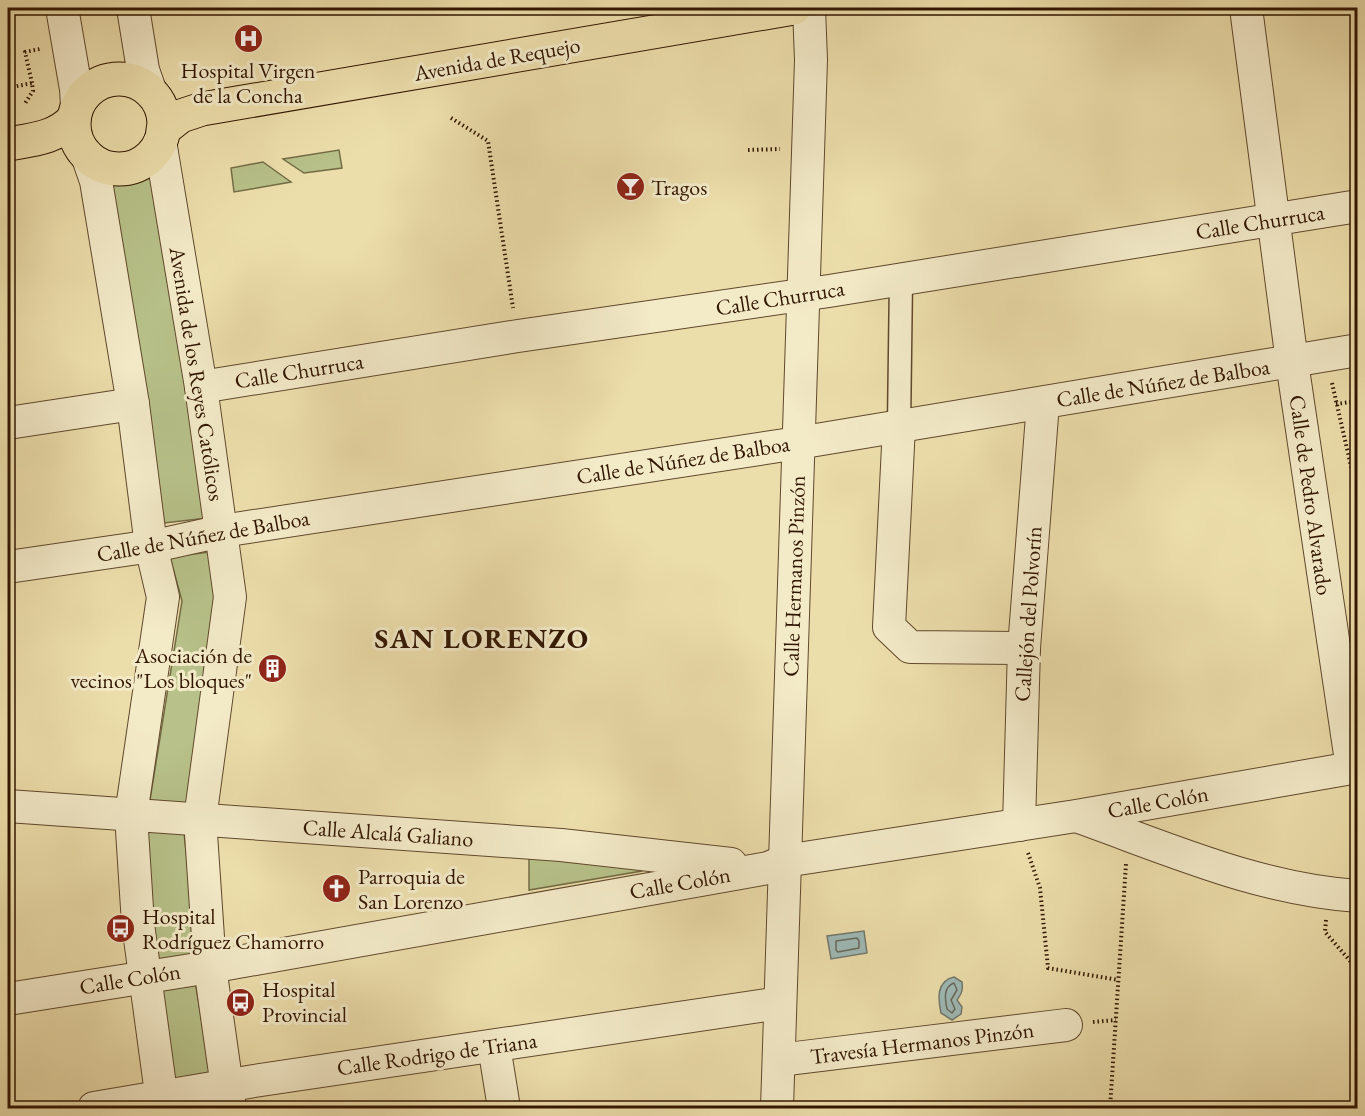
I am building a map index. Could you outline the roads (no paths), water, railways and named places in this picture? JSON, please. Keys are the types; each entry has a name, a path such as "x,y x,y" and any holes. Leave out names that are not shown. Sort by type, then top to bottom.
{"highway":[{"name":"Avenida de Requejo","path":"158,116 174,108 199,109 794,8"},
{"path":"8,144 40,138 62,128 80,131 108,167 130,167 146,159 158,116 142,86 131,81 108,80 92,88 83,96 80,131"}],"street":[{"path":"62,8 76,89 80,131 96,181 133,404 151,546 164,597 131,815 138,924 162,1102"},
{"name":"Avenida de los Reyes Católicos","path":"133,8 143,70 158,116 201,387 230,597 200,819 210,967 228,1097"},
{"name":"Calle Hermanos Pinzón","path":"777,1108 780,1003 776,865 798,443 811,60 809,8"},
{"name":"Calle de Pedro Alvarado","path":"1246,8 1292,362 1352,768"},
{"name":"Calle Churruca","path":"201,387 518,336 803,295 1358,206"},
{"path":"901,279 899,426 889,627 910,647 1024,648"},
{"name":"Calle de Núñez de Balboa","path":"8,567 151,546 222,531 798,443 1358,350"},
{"name":"Callejón del Polvorín","path":"1019,825 1024,648 1043,403"},
{"path":"8,423 133,404"},
{"name":"Calle Colón","path":"8,999 210,967 776,865 1352,768"},
{"name":"Calle Alcalá Galiano","path":"8,806 561,845 776,865"},
{"path":"1076,816 1250,877 1326,894 1358,897"},
{"name":"Calle Rodrigo de Triana","path":"94,1108 228,1097 494,1046 780,1003"},
{"name":"Travesía Hermanos Pinzón","path":"778,1060 1066,1025"},
{"path":"494,1046 504,1108"}],"water":[{"path":"864,931 867,953 831,959 827,936"},
{"path":"954,977 962,982 962,991 957,1000 962,1007 961,1014 952,1020 941,1013 939,997 944,982"}],"place":[{"name":"Hospital Virgen de la Concha","path":"248,38"},
{"name":"Tragos","path":"630,187"},
{"name":"Asociación de vecinos \"Los bloques\"","path":"273,668"},
{"name":"Parroquia de San Lorenzo","path":"337,889"},
{"name":"Hospital Rodríguez Chamorro","path":"121,929"},
{"name":"Hospital Provincial","path":"241,1002"}],"district":[{"name":"SAN LORENZO","path":"482,638"}]}
